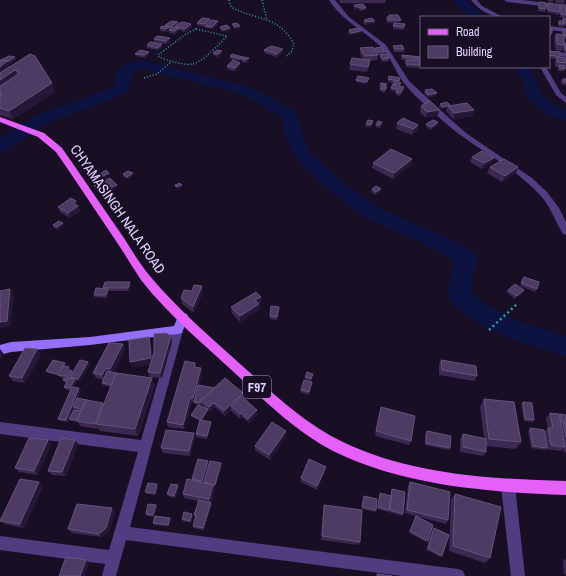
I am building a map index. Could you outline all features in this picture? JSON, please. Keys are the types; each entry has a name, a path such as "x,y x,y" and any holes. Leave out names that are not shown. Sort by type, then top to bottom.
{"main road":[{"name":"CHYAMASINGH NALA ROAD","path":"0,119 41,135 59,150 144,276 183,317 260,389 289,414 323,439 352,453 396,468 451,480 508,486 566,488"},
{"path":"0,350 12,347 90,341 178,330 183,317"}],"street":[{"path":"332,0 335,6 346,18 386,48 408,82 448,122 477,144 530,178 548,196 561,217 566,232"},
{"path":"474,0 480,7 498,16"},
{"path":"507,0 566,7"},
{"path":"550,28 566,30"},
{"path":"550,53 566,55"},
{"path":"544,68 558,94 566,101"},
{"path":"109,576 178,330"},
{"path":"0,428 146,447"},
{"path":"508,486 518,576"},
{"path":"122,533 458,576"},
{"path":"0,543 114,558"}],"path":[{"path":"229,0 231,7 239,12 276,22 287,30 294,44 292,50 286,57"},
{"path":"262,0 267,20"},
{"path":"144,78 157,74 171,62 192,64 209,53 227,36 196,29 186,34 158,55 159,57 171,62"},
{"path":"489,330 517,304"}],"building":[{"path":"539,2 546,3 546,9 539,8"},
{"path":"548,3 560,5 560,12 548,10"},
{"path":"363,4 366,8 356,7 354,5"},
{"path":"561,5 566,5 566,15 561,14"},
{"path":"389,15 398,15 401,20 388,20 387,17 390,17"},
{"path":"202,18 210,19 205,24 197,23"},
{"path":"372,18 375,21 366,22 364,20"},
{"path":"563,18 566,19 566,23 564,23"},
{"path":"211,20 218,21 212,27 205,26"},
{"path":"172,21 178,22 170,27 165,25"},
{"path":"559,21 563,21 564,24 559,24"},
{"path":"182,22 191,24 185,29 175,26"},
{"path":"237,23 240,26 235,27 232,24"},
{"path":"394,23 405,24 404,27 393,26"},
{"path":"227,25 230,28 223,30 220,27"},
{"path":"162,26 169,27 166,29 160,28"},
{"path":"172,27 179,28 175,31 169,30"},
{"path":"550,27 552,28 552,33 550,33"},
{"path":"358,28 361,31 351,33 349,30"},
{"path":"563,30 566,30 566,36 563,35"},
{"path":"556,34 564,35 564,45 557,44"},
{"path":"157,36 170,38 166,41 154,39"},
{"path":"150,42 162,44 158,48 147,45"},
{"path":"564,43 566,43 566,50 565,50"},
{"path":"402,45 404,49 395,49 393,46"},
{"path":"271,46 283,49 277,54 264,50"},
{"path":"373,47 378,55 365,56 360,48"},
{"path":"382,47 385,52 378,52 375,48"},
{"path":"140,50 149,52 145,55 135,54"},
{"path":"217,50 222,51 218,54 213,53"},
{"path":"550,51 560,52 560,57 550,55"},
{"path":"30,54 35,56 52,83 9,111 0,108 0,95 2,94 0,94 0,86 20,73 15,70 0,80 0,73"},
{"path":"232,54 243,57 240,59 230,56"},
{"path":"387,54 389,58 382,59 380,55"},
{"path":"402,55 420,57 420,59 402,57"},
{"path":"9,56 15,57 7,62 1,60"},
{"path":"244,57 249,58 246,60 242,59"},
{"path":"557,57 566,58 566,63 557,62"},
{"path":"352,58 370,60 368,67 350,64"},
{"path":"0,60 7,61 0,67"},
{"path":"233,60 240,63 235,68 227,66"},
{"path":"406,60 419,60 420,65 406,64"},
{"path":"559,65 565,66 565,69 559,68"},
{"path":"358,76 369,78 367,82 356,80"},
{"path":"389,76 400,78 399,81 388,79"},
{"path":"395,81 401,83 399,86 404,87 400,93 396,92 398,89 391,88"},
{"path":"380,84 387,84 385,86"},
{"path":"382,86 387,87 385,90 380,89"},
{"path":"432,89 437,93 428,95 425,90"},
{"path":"430,101 439,110 427,112 421,106"},
{"path":"447,102 450,105 443,107 440,104"},
{"path":"467,103 474,110 454,113 448,106"},
{"path":"403,118 418,125 414,129 397,123"},
{"path":"368,120 373,121 371,125 366,124"},
{"path":"433,120 438,122 432,127 426,124"},
{"path":"378,121 382,122 380,125 376,125"},
{"path":"391,149 412,159 394,173 373,163"},
{"path":"482,151 494,158 484,163 472,157"},
{"path":"504,159 518,167 505,176 490,167"},
{"path":"92,166 95,168 90,170 87,168"},
{"path":"106,170 109,173 103,176 100,174"},
{"path":"128,171 133,173 127,177 123,174"},
{"path":"110,178 117,185 112,187 107,183 97,188 94,186"},
{"path":"180,183 182,185 176,187 175,185"},
{"path":"105,185 108,188 101,192 97,189"},
{"path":"376,186 381,189 376,192 372,189"},
{"path":"71,198 76,201 73,203 78,206 68,213 58,207"},
{"path":"59,221 63,223 57,227 53,225"},
{"path":"524,277 539,282 537,289 521,283"},
{"path":"105,282 130,282 128,288 103,288"},
{"path":"515,284 524,290 517,296 508,290"},
{"path":"194,285 202,286 193,307 181,298 184,290 192,291"},
{"path":"96,288 108,289 106,295 94,295"},
{"path":"10,289 7,321 0,322 0,291"},
{"path":"256,292 261,297 255,300 259,304 240,316 231,307"},
{"path":"271,306 279,307 277,317 270,316"},
{"path":"166,333 171,336 160,373 148,372 154,352 154,334"},
{"path":"149,337 151,358 130,362 129,340"},
{"path":"109,343 123,344 110,369 106,368 102,375 93,373"},
{"path":"25,348 37,349 22,378 9,376"},
{"path":"53,360 65,363 57,374 46,371"},
{"path":"80,360 88,362 78,379 70,377"},
{"path":"441,360 476,366 477,376 442,370"},
{"path":"185,361 195,363 194,367 201,368 193,398 190,398 183,425 167,422"},
{"path":"64,366 69,367 64,376 58,375"},
{"path":"69,370 72,371 66,381 63,380"},
{"path":"107,371 116,373 112,385 102,383"},
{"path":"307,372 313,374 311,379 305,377"},
{"path":"116,373 152,378 135,429 96,424"},
{"path":"69,378 75,379 70,388 64,387"},
{"path":"225,378 243,393 224,411 214,403 209,407 201,400"},
{"path":"304,380 312,382 309,392 301,390"},
{"path":"198,385 215,388 201,400 200,403 194,402"},
{"path":"72,387 79,388 66,420 58,419"},
{"path":"241,396 257,410 248,419 231,406"},
{"path":"77,398 87,400 82,409 73,407"},
{"path":"484,399 514,402 521,442 489,439"},
{"path":"86,400 103,403 95,424 77,421"},
{"path":"523,402 532,403 534,420 525,419"},
{"path":"198,405 208,409 201,420 191,415"},
{"path":"381,407 415,416 411,441 376,431"},
{"path":"74,410 81,411 77,420 69,419"},
{"path":"550,413 559,414 565,447 551,445 548,428 553,428"},
{"path":"560,414 566,415 566,423 562,422"},
{"path":"200,420 211,422 207,436 196,434"},
{"path":"272,422 286,431 269,455 255,446"},
{"path":"563,423 566,423 566,437"},
{"path":"530,428 544,430 547,448 533,446"},
{"path":"166,430 194,433 189,451 161,448"},
{"path":"427,431 451,436 450,448 426,443"},
{"path":"463,434 486,439 486,452 463,447"},
{"path":"29,438 48,440 34,471 15,468"},
{"path":"61,438 75,440 62,472 48,471"},
{"path":"198,459 208,461 202,481 192,479"},
{"path":"309,459 326,467 317,486 301,478"},
{"path":"210,461 221,463 215,485 204,482"},
{"path":"20,479 39,482 20,524 0,521"},
{"path":"187,479 213,485 209,499 183,494"},
{"path":"410,482 450,492 448,520 407,510"},
{"path":"148,483 157,484 155,493 145,492"},
{"path":"171,484 178,485 174,496 167,494"},
{"path":"392,489 405,492 403,514 390,510"},
{"path":"380,493 391,496 389,510 378,507"},
{"path":"455,494 501,507 490,558 453,546"},
{"path":"364,496 377,499 376,510 362,507"},
{"path":"199,500 211,503 203,528 193,526 196,515 194,515"},
{"path":"77,504 112,508 106,528 99,534 68,529"},
{"path":"148,504 156,505 153,515 146,514"},
{"path":"324,505 362,510 360,542 322,536"},
{"path":"184,512 192,514 190,521 182,519"},
{"path":"155,516 170,518 168,525 153,523"},
{"path":"416,516 433,525 428,541 410,531"},
{"path":"434,528 449,535 442,556 428,548"},
{"path":"66,557 86,560 80,576 59,576"},
{"path":"377,574 392,576 377,576"}],"waterway":[{"path":"460,0 460,2 478,16"},
{"path":"0,147 40,120 121,90 125,70 141,64 247,91 289,115 294,136 304,157 333,184 372,213 423,235 467,258 462,277 460,296 480,313 520,332 566,346"},
{"path":"521,68 528,77 534,96 554,111 566,116"}]}
